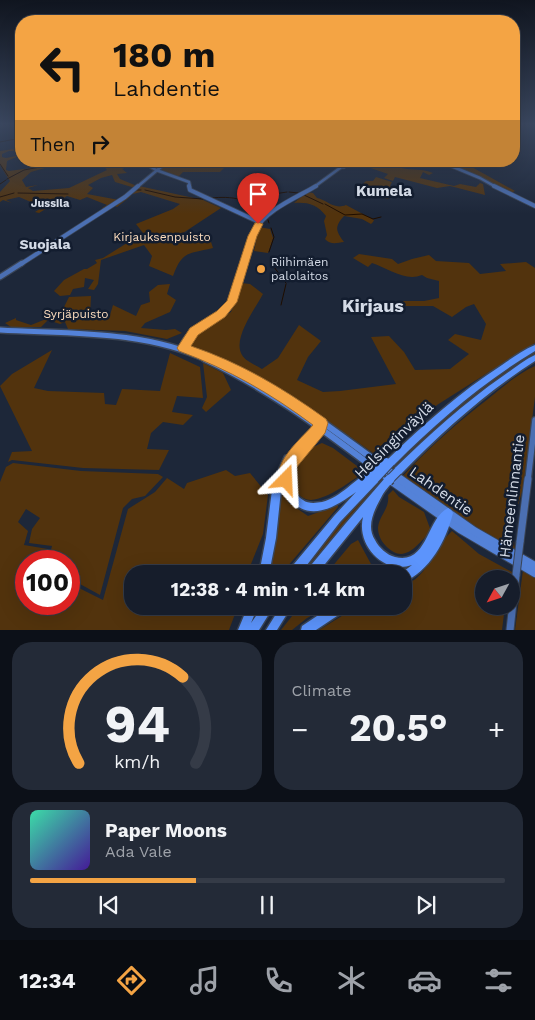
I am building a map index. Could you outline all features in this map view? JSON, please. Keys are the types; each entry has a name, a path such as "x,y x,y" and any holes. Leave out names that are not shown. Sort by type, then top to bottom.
{"highway":[{"name":"Helsinginväylä","path":"300,565 373,477 390,461 435,420 470,392 535,348"},
{"name":"Helsinginväylä","path":"318,565 398,471 457,415 495,385 535,358"},
{"path":"319,426 287,469 288,488 294,500 308,506 328,504 348,494 373,477"},
{"path":"266,565 279,476 286,461 319,426"},
{"path":"380,491 368,515 366,528 375,548 389,560 405,563 420,556 445,517"},
{"path":"412,572 421,566 445,517"},
{"path":"243,630 249,615"},
{"path":"253,630 263,615"},
{"path":"271,630 282,615"},
{"path":"306,630 328,615"}],"main road":[{"name":"Lahdentie","path":"0,329 120,337 181,348 212,362 258,385 502,556 535,573"},
{"name":"Lahdentie","path":"445,517 474,531 535,566"}],"street":[{"path":"151,167 188,181 190,190 259,221"},
{"path":"0,277 122,199 160,167"},
{"path":"181,348 190,336 221,314 232,302 254,227 259,221 342,167"},
{"path":"453,167 480,178 509,195 535,206"},
{"path":"252,236 257,226 279,209"},
{"name":"Hämeenlinnantie","path":"510,630 535,420"}],"green space":[{"path":"0,154 2,154 2,157 6,158 15,156 7,161 6,170 9,171 45,167 31,172 22,180 26,187 38,185 28,188 33,191 69,188 107,170 105,167 126,167 122,169 127,173 117,174 120,179 137,186 135,188 115,182 112,175 101,178 88,185 93,188 87,194 119,200 104,209 102,208 107,205 87,197 80,200 67,196 39,213 35,212 43,207 19,197 6,200 12,203 3,200 0,202 0,192 10,181 0,165"},
{"path":"163,167 224,168 220,172 183,172 177,178 159,170"},
{"path":"368,167 398,167 423,170 433,173 429,175 423,172 420,178 454,186 460,184 476,187 480,183 483,184 485,195 450,186 437,188 395,177 393,181 384,178 388,174"},
{"path":"457,167 472,167 515,191 508,194 478,176"},
{"path":"376,177 392,182 390,186 404,190 394,188 391,192 399,195 393,194 388,199 367,194 356,195 366,181 373,181"},
{"name":"Kirjauksenpuisto","path":"139,186 203,200 221,208 180,235 192,242 209,236 213,248 187,255 176,268 173,276 149,266 152,256 144,245 101,260 98,284 94,290 88,289 94,280 85,278 84,287 73,289 70,295 60,296 54,291 64,280 87,269 97,263 95,260 103,258 143,233 136,224 173,209 180,204 141,192 129,195 131,196 117,207 113,205"},
{"path":"307,192 313,193 317,198 334,206 346,205 374,220 371,224 362,219 344,216 337,229 344,242 329,242 325,239 327,235 324,221 326,216 323,212 312,205 294,203"},
{"path":"259,227 270,229 273,238 268,253 254,251"},
{"path":"359,254 392,259 398,264 429,255 436,261 469,263 480,274 506,271 500,264 526,262 535,268 535,343 437,405 380,458 288,393 223,359 188,345 196,332 231,312 241,283 250,284 263,294 242,333 240,348 243,357 262,369 278,358 299,325 321,341 308,357 297,380 323,392 396,384 371,337 389,336 404,352 415,370 450,369 469,354 448,340 455,334 481,340 486,324 474,304 452,317 433,306 400,306 396,301 424,301 439,298 439,281 422,275 416,277 403,276 372,263 368,267 353,258"},
{"name":"Syrjäpuisto","path":"170,284 167,294 176,300 170,312 145,323 141,328 175,329 182,333 167,339 125,331 68,329 65,322 60,324 48,320 41,327 11,327 5,323 16,318 16,320 31,325 61,313 69,297 91,296 90,316 110,315 113,305 136,316 141,305 150,302 149,292 158,285"},
{"path":"52,350 34,388 48,391 104,393 105,404 116,405 122,389 160,391 170,353 200,367 203,398 177,396 172,412 193,415 183,425 163,422 151,433 147,449 169,450 159,470 83,468 12,460 8,462 12,452 32,451 0,386 12,374"},
{"path":"535,351 535,356 503,376 394,472 390,468 466,398"},
{"path":"203,363 223,373 231,390 206,412 202,408 207,397"},
{"path":"535,366 535,397 523,489 512,524 515,550 464,520 402,477 432,446 465,417 510,381"},
{"path":"322,443 333,448 365,472 332,493 311,500 297,493 291,478 296,463 308,451"},
{"path":"13,463 81,471 158,474 163,477 145,496 132,499 123,508 100,595 80,584 80,550 51,550 52,546 29,543 32,529 40,518 26,509 18,522 28,531 24,545 48,549 15,550 15,615 80,615 80,588 103,600 128,509 155,492 167,478 184,489 187,483 226,470 235,476 250,473 268,495 263,534 251,565 124,565 124,615 235,615 229,630 0,630 0,482 6,467"},
{"path":"381,477 385,481 315,565 306,565 337,525"},
{"path":"393,490 399,497 424,512 431,531 410,551 398,554 384,543 378,528 387,504 388,495"},
{"path":"284,495 289,503 308,516 338,505 289,565 271,565 279,496"},
{"path":"452,531 479,554 508,570 475,570 475,615 504,615 502,630 319,630 343,615 412,615 412,581 420,575 443,540"},
{"path":"358,540 371,564 375,565 334,565 351,544"},
{"path":"523,570 535,577 535,630 515,630 517,615 520,615"},
{"path":"293,615 312,615 292,630 281,630"}],"waterway":[{"path":"0,164 8,176"},
{"path":"7,179 24,170 40,167"},
{"path":"0,184 6,180"},
{"path":"135,190 141,190"},
{"path":"145,190 175,197 203,199"},
{"path":"241,199 287,192"},
{"path":"289,192 298,193"},
{"path":"0,197 14,193"},
{"path":"18,193 68,194"},
{"path":"304,195 323,204"},
{"path":"211,198 226,197 240,199 253,205 264,215"},
{"path":"325,204 345,215 362,214 373,219 381,217"},
{"path":"269,252 274,237 271,228"},
{"path":"271,263 286,283"},
{"path":"281,305 286,284"}],"place":[{"name":"Riihimäen palolaitos","path":"261,269"}],"district":[{"name":"Kumela","path":"384,191"},
{"name":"Jussila","path":"50,203"},
{"name":"Suojala","path":"45,244"},
{"name":"Kirjaus","path":"373,305"}],"route":[{"path":"258,224 252,236 234,298 229,307 198,328 190,336 183,348 204,354 252,376 321,423 320,428 290,462 286,480"}]}
